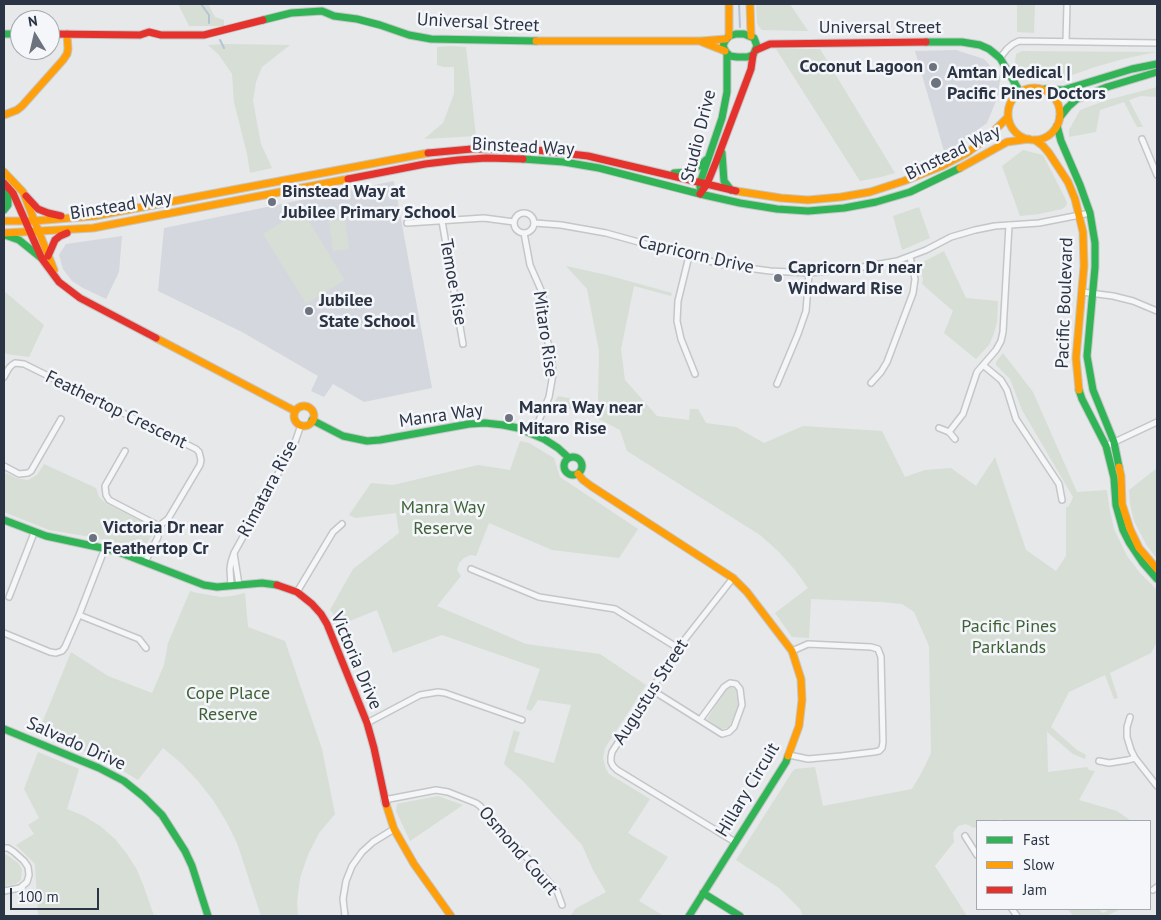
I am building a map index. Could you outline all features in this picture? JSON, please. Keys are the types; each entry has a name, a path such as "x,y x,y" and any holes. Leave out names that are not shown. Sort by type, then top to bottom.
{"street":[{"path":"728,37 736,34 751,36 757,43 755,52 750,56 742,58 726,52 723,46 728,37 729,4"},
{"path":"750,4 751,36"},
{"path":"1066,41 1067,4"},
{"name":"Universal Street","path":"60,34 140,35 149,32 161,35 204,34 291,13 322,11 334,16 357,19 409,35 431,39 701,42 728,37"},
{"path":"4,115 22,106 64,60 68,49 67,34"},
{"path":"1000,58 1012,44 1019,41 1157,43"},
{"name":"Universal Street","path":"701,42 726,52"},
{"name":"Universal Street","path":"755,52 770,44 962,42 980,45 989,49 1000,58 1012,75 1020,92"},
{"name":"Studio Drive","path":"700,194 709,157 722,118 727,92 726,52"},
{"name":"Studio Drive","path":"703,183 721,148 751,69 755,52"},
{"path":"1043,89 1050,93 1060,108 1058,126 1048,136 1032,140 1021,136 1010,124 1008,109 1014,97 1020,92 1031,88 1064,90 1132,69 1157,64"},
{"path":"1060,116 1077,99 1107,87 1157,72"},
{"name":"Binstead Way","path":"4,221 71,219 95,216 177,202 394,158 447,150 497,148 555,151 596,157 732,190 781,198 808,200 841,198 870,192 904,181 950,162 988,138 1008,116"},
{"name":"Pacific Boulevard","path":"1058,126 1061,140 1090,213 1095,243 1095,267 1087,356 1089,373 1096,399 1117,452 1121,476 1122,504 1130,529 1139,548 1157,569"},
{"path":"1142,139 1157,174"},
{"name":"Binstead Way","path":"4,234 75,230 112,225 425,164 458,160 515,158 564,162 599,168 700,194 777,209 808,211 844,208 876,202 910,192 956,171 1007,142 1032,140"},
{"name":"Pacific Boulevard","path":"1032,140 1044,146 1068,182 1075,199 1083,232 1084,250 1076,358 1078,388 1106,446 1112,465 1116,504 1123,530 1143,564 1157,579"},
{"path":"721,148 724,181 732,190"},
{"path":"658,172 689,172 701,165 709,157"},
{"path":"4,172 34,205 43,212 71,219"},
{"path":"4,210 8,202 6,185"},
{"name":"Manra Way","path":"6,185 13,193 25,221 34,232 45,258 59,282 80,298 295,411 300,406 306,406 313,412 312,420 343,436 380,440 469,424 485,423 518,428 533,434 552,444 569,458"},
{"name":"Manra Way","path":"23,192 33,221 34,232"},
{"path":"524,212 531,215 535,223 532,230 524,233 517,231 514,222 517,215 524,212"},
{"name":"Capricorn Drive","path":"535,223 561,225 606,233 725,265 770,271 809,273 870,267 892,262 910,257 964,232 1008,225 1039,223 1090,213"},
{"path":"407,223 484,218 514,222"},
{"name":"Temoe Rise","path":"442,221 464,344"},
{"path":"949,432 963,414 977,372 996,350 1003,332 1008,225"},
{"path":"4,234 19,240 45,258 55,240 75,230"},
{"name":"Mitaro Rise","path":"524,233 530,265 543,297 544,324 553,374 549,398 533,434"},
{"path":"689,256 676,311 681,339 696,374"},
{"path":"872,383 887,362 913,293 915,280 910,257"},
{"path":"777,384 806,311 809,273"},
{"path":"1082,292 1133,301 1157,311"},
{"name":"Feathertop Crescent","path":"4,377 8,368 12,365 16,363 24,364 199,452 200,465 168,519 159,526 158,537 145,562"},
{"path":"983,365 1001,380 1007,390 1016,419 1059,484 1062,500"},
{"path":"295,411 294,420 301,425 308,425 312,420"},
{"path":"4,466 19,474 31,472 61,419"},
{"path":"1106,446 1157,422"},
{"name":"Rimatara Rise","path":"235,585 234,553 294,445 301,425"},
{"path":"940,428 949,432 955,438"},
{"path":"125,452 105,486 106,495 109,500 159,526"},
{"path":"575,457 581,460 582,469 578,474 571,475 565,471 564,464 569,458 575,457"},
{"name":"Hillary Circuit","path":"578,474 591,486 733,578 747,592 792,651 801,679 802,700 799,726 786,762 688,916"},
{"name":"Victoria Drive","path":"4,520 34,533 105,548 204,585 217,587 262,583 279,585 297,592 312,604 327,624 367,723 384,800 394,829 414,864 451,916"},
{"path":"297,592 333,532 342,524"},
{"path":"9,597 34,533"},
{"path":"4,633 50,652 56,653 62,650 79,615 105,548"},
{"path":"471,569 539,597 615,609 678,648"},
{"name":"Augustus Street","path":"733,578 678,648 612,752 611,762 617,770 735,842"},
{"path":"79,615 139,639 146,648"},
{"path":"789,755 808,759 874,752 882,748 883,742 881,657 878,649 808,644 792,651"},
{"path":"652,690 722,734 729,732 734,727 742,705 740,690 736,684 730,683 724,687 700,720"},
{"path":"367,723 420,695 438,692 522,720"},
{"path":"1130,717 1127,727 1127,738 1135,758 1157,786"},
{"name":"Salvado Drive","path":"4,729 99,768 124,782 144,797 162,815 185,851 192,866 208,916"},
{"path":"1099,761 1109,763 1135,758"},
{"name":"Osmond Court","path":"384,800 436,790 448,792 476,803 557,891 562,905"},
{"path":"344,916 343,899 346,881 352,866 362,852 373,842 394,829"},
{"path":"965,836 976,853"},
{"path":"4,848 8,848 24,861 28,867 29,875 27,882 20,888 4,891"},
{"path":"703,893 740,916"}],"shaded area":[{"path":"956,50 984,59 1000,76 1000,80 998,96 987,123 955,146 944,151 915,51"},
{"name":"Jubilee State School","path":"394,181 432,388 364,402 333,384 324,397 311,391 318,376 242,332 158,291 164,228"},
{"path":"122,236 119,272 106,299 72,281 63,269 59,255 66,244"}],"green space":[{"path":"178,4 208,4 215,17 224,20 224,26 189,26"},
{"path":"756,4 790,4 808,31 762,30 757,23"},
{"path":"1017,4 1035,4 1034,33 1017,32"},
{"path":"208,45 290,45 262,67 256,82 253,101 261,144 272,168 250,173 234,102 232,74 219,55"},
{"path":"437,47 466,47 476,136 424,139 443,123 454,94 454,67 437,65"},
{"path":"776,49 820,49 895,173 860,181"},
{"path":"1022,51 1156,52 1095,67 1055,81 1034,79 1020,70 1015,62 1016,54"},
{"path":"1157,87 1157,97 1141,96 1129,100 1143,127 1137,127 1124,102 1100,110 1096,132 1069,137 1069,130 1080,110 1107,100"},
{"path":"1023,150 1043,155 1066,200 1067,204 1065,207 1039,214 1020,216 1002,166"},
{"path":"919,207 930,238 902,250 893,216"},
{"path":"302,210 345,280 306,304 263,234"},
{"path":"345,219 349,249 333,251 329,221"},
{"path":"944,251 966,298 998,301 997,322 994,333 989,345 976,359 944,333 953,311 922,284 921,263"},
{"name":"Pacific Pines Parklands","path":"566,266 672,293 671,296 634,286 621,349 625,380 657,416 689,420 690,409 698,409 706,423 736,427 764,443 803,426 882,431 905,477 925,470 951,468 976,486 995,457 1026,550 1056,571 1066,556 1066,507 1068,507 1073,497 1022,410 1010,379 996,365 996,362 1003,353 1033,392 1077,492 1107,490 1114,529 1127,556 1157,590 1157,642 1151,653 1110,673 1118,698 1114,699 1105,675 1069,692 1051,727 1077,750 1086,755 1085,759 1073,754 1047,732 1048,772 1087,767 1089,770 1095,771 1079,800 1117,811 1130,820 1001,819 976,820 976,827 974,828 966,824 958,826 953,833 954,842 935,866 967,916 803,916 800,909 779,888 736,860 795,769 815,767 823,806 912,789 931,753 929,646 914,612 902,604 882,602 811,599 809,638 792,637 775,613 808,588 779,552 760,535 627,451 620,430 597,418 554,403 558,396 598,404 599,351 587,289"},
{"path":"4,291 44,325 29,357 4,352"},
{"name":"Manra Way Reserve","path":"520,441 529,443 554,458 560,477 638,529 619,558 552,550 489,523 476,556 470,555 459,563 457,570 461,576 437,606 526,644 600,654 646,685 605,748 603,758 609,774 650,799 628,833 668,857 639,901 664,916 564,916 571,915 575,909 606,892 593,870 582,845 523,781 504,764 514,729 520,732 514,752 554,763 571,705 538,700 531,711 526,709 540,669 442,635 393,653 377,610 337,626 333,613 330,610 353,569 399,533 396,513 355,518 349,515 371,483 393,485 478,465 510,470"},
{"path":"44,464 96,488 99,497 107,504 149,525 153,533 144,548 140,551 97,538 49,530 4,512 4,472 16,478 28,480 37,475"},
{"path":"1157,468 1157,559 1146,544 1134,521 1129,490"},
{"name":"Cope Place Reserve","path":"190,591 221,597 245,593 248,627 285,641 322,749 335,814 319,833 308,855 300,878 297,902 298,916 261,916 237,843 226,821 198,781 163,748 138,780 91,754 38,733 71,652 108,676 152,693 164,665 168,643"},
{"path":"731,687 736,690 738,705 728,728 721,729 707,719 725,691"},
{"path":"38,752 79,769 67,809 84,816 100,826 115,839 137,870 154,916 38,916 35,864 16,845 34,834 28,825 39,818 24,789"},
{"path":"438,796 463,805 410,841 396,811 397,804"},
{"path":"4,854 18,863 22,869 21,880 16,884 4,886"},
{"path":"1069,910 1099,910 1103,913 1108,910 1118,910 1107,916 1073,916"}],"waterway":[{"path":"201,4 209,15 209,23"},
{"path":"739,4 740,27"},
{"path":"220,40 224,48"}],"traffic: fast":[{"path":"263,20 291,13 322,11 334,16 357,19 409,35 431,39 536,41"},
{"path":"4,34 10,34"},
{"path":"736,34 744,34 754,38 757,46 753,55 737,57 730,56 726,52 723,46 725,41 729,36 736,34"},
{"path":"926,42 962,42 980,45 989,49 1000,58 1020,92"},
{"path":"700,187 722,118 727,92 727,54"},
{"path":"1045,89 1063,90 1132,69 1157,64"},
{"path":"1060,117 1077,99 1107,87 1157,72"},
{"path":"1057,126 1061,141 1090,213 1095,243 1095,267 1087,356 1093,390 1114,442 1119,467"},
{"path":"722,153 724,181 731,190"},
{"path":"523,159 564,162 599,168 740,203 777,209 808,211 844,208 876,202 910,192 960,168"},
{"path":"674,173 689,172 706,160"},
{"path":"4,210 8,205 8,188"},
{"path":"5,235 19,240 40,257"},
{"path":"1079,390 1106,446 1114,478 1116,505 1123,530 1143,563 1157,579"},
{"path":"312,420 343,436 367,441 469,424 503,425 518,428 544,439 569,458"},
{"path":"569,457 577,457 582,462 582,466 580,473 569,475 564,470 564,462 569,457"},
{"path":"4,520 46,536 116,551 204,585 217,587 262,583 277,585"},
{"path":"4,729 99,768 124,781 144,797 162,815 185,851 192,866 208,916"},
{"path":"689,916 788,756"},
{"path":"703,893 740,916"}],"traffic: slow":[{"path":"729,4 729,36"},
{"path":"750,4 751,36"},
{"path":"4,115 22,106 63,60 68,49 67,34"},
{"path":"536,41 701,41 726,39"},
{"path":"702,42 725,51"},
{"path":"1029,88 1039,88 1048,92 1056,100 1060,114 1056,128 1048,136 1039,140 1029,140 1020,136 1012,128 1008,119 1008,109 1012,100 1020,92 1029,88"},
{"path":"736,191 808,200 870,192 942,166 967,153 987,138 1008,117"},
{"path":"960,168 1007,142 1029,139"},
{"path":"1035,140 1049,153 1068,182 1075,199 1083,232 1084,266 1076,358 1079,390"},
{"path":"4,221 33,221 95,216 428,153"},
{"path":"4,172 23,192 54,270"},
{"path":"4,233 93,228 348,179"},
{"path":"156,338 295,411"},
{"path":"304,406 311,409 314,416 311,423 304,426 297,423 294,416 297,409 304,406"},
{"path":"1119,467 1122,504 1130,529 1139,548 1157,569"},
{"path":"578,474 591,486 733,578 747,592 792,651 801,679 802,700 799,726 788,756"},
{"path":"386,804 394,829 414,864 451,916"}],"traffic: jam":[{"path":"60,34 140,35 149,32 161,35 204,35 263,20"},
{"path":"756,50 770,44 926,42"},
{"path":"700,194 707,184 716,162 751,69 753,55"},
{"path":"428,153 472,149 528,149 588,156 736,191"},
{"path":"348,179 425,164 458,160 486,158 523,159"},
{"path":"4,183 13,193 42,259 59,282 80,298 156,338"},
{"path":"26,196 38,209 61,216"},
{"path":"48,256 55,240 67,233"},
{"path":"277,585 297,592 312,604 327,624 367,723 386,804"}],"place":[{"name":"Coconut Lagoon","path":"933,67"},
{"name":"Amtan Medical | Pacific Pines Doctors","path":"936,83"},
{"name":"Binstead Way at Jubilee Primary School","path":"272,202"},
{"name":"Capricorn Dr near Windward Rise","path":"778,278"},
{"name":"Jubilee State School","path":"309,311"},
{"name":"Manra Way near Mitaro Rise","path":"509,418"},
{"name":"Victoria Dr near Feathertop Cr","path":"93,538"}]}
